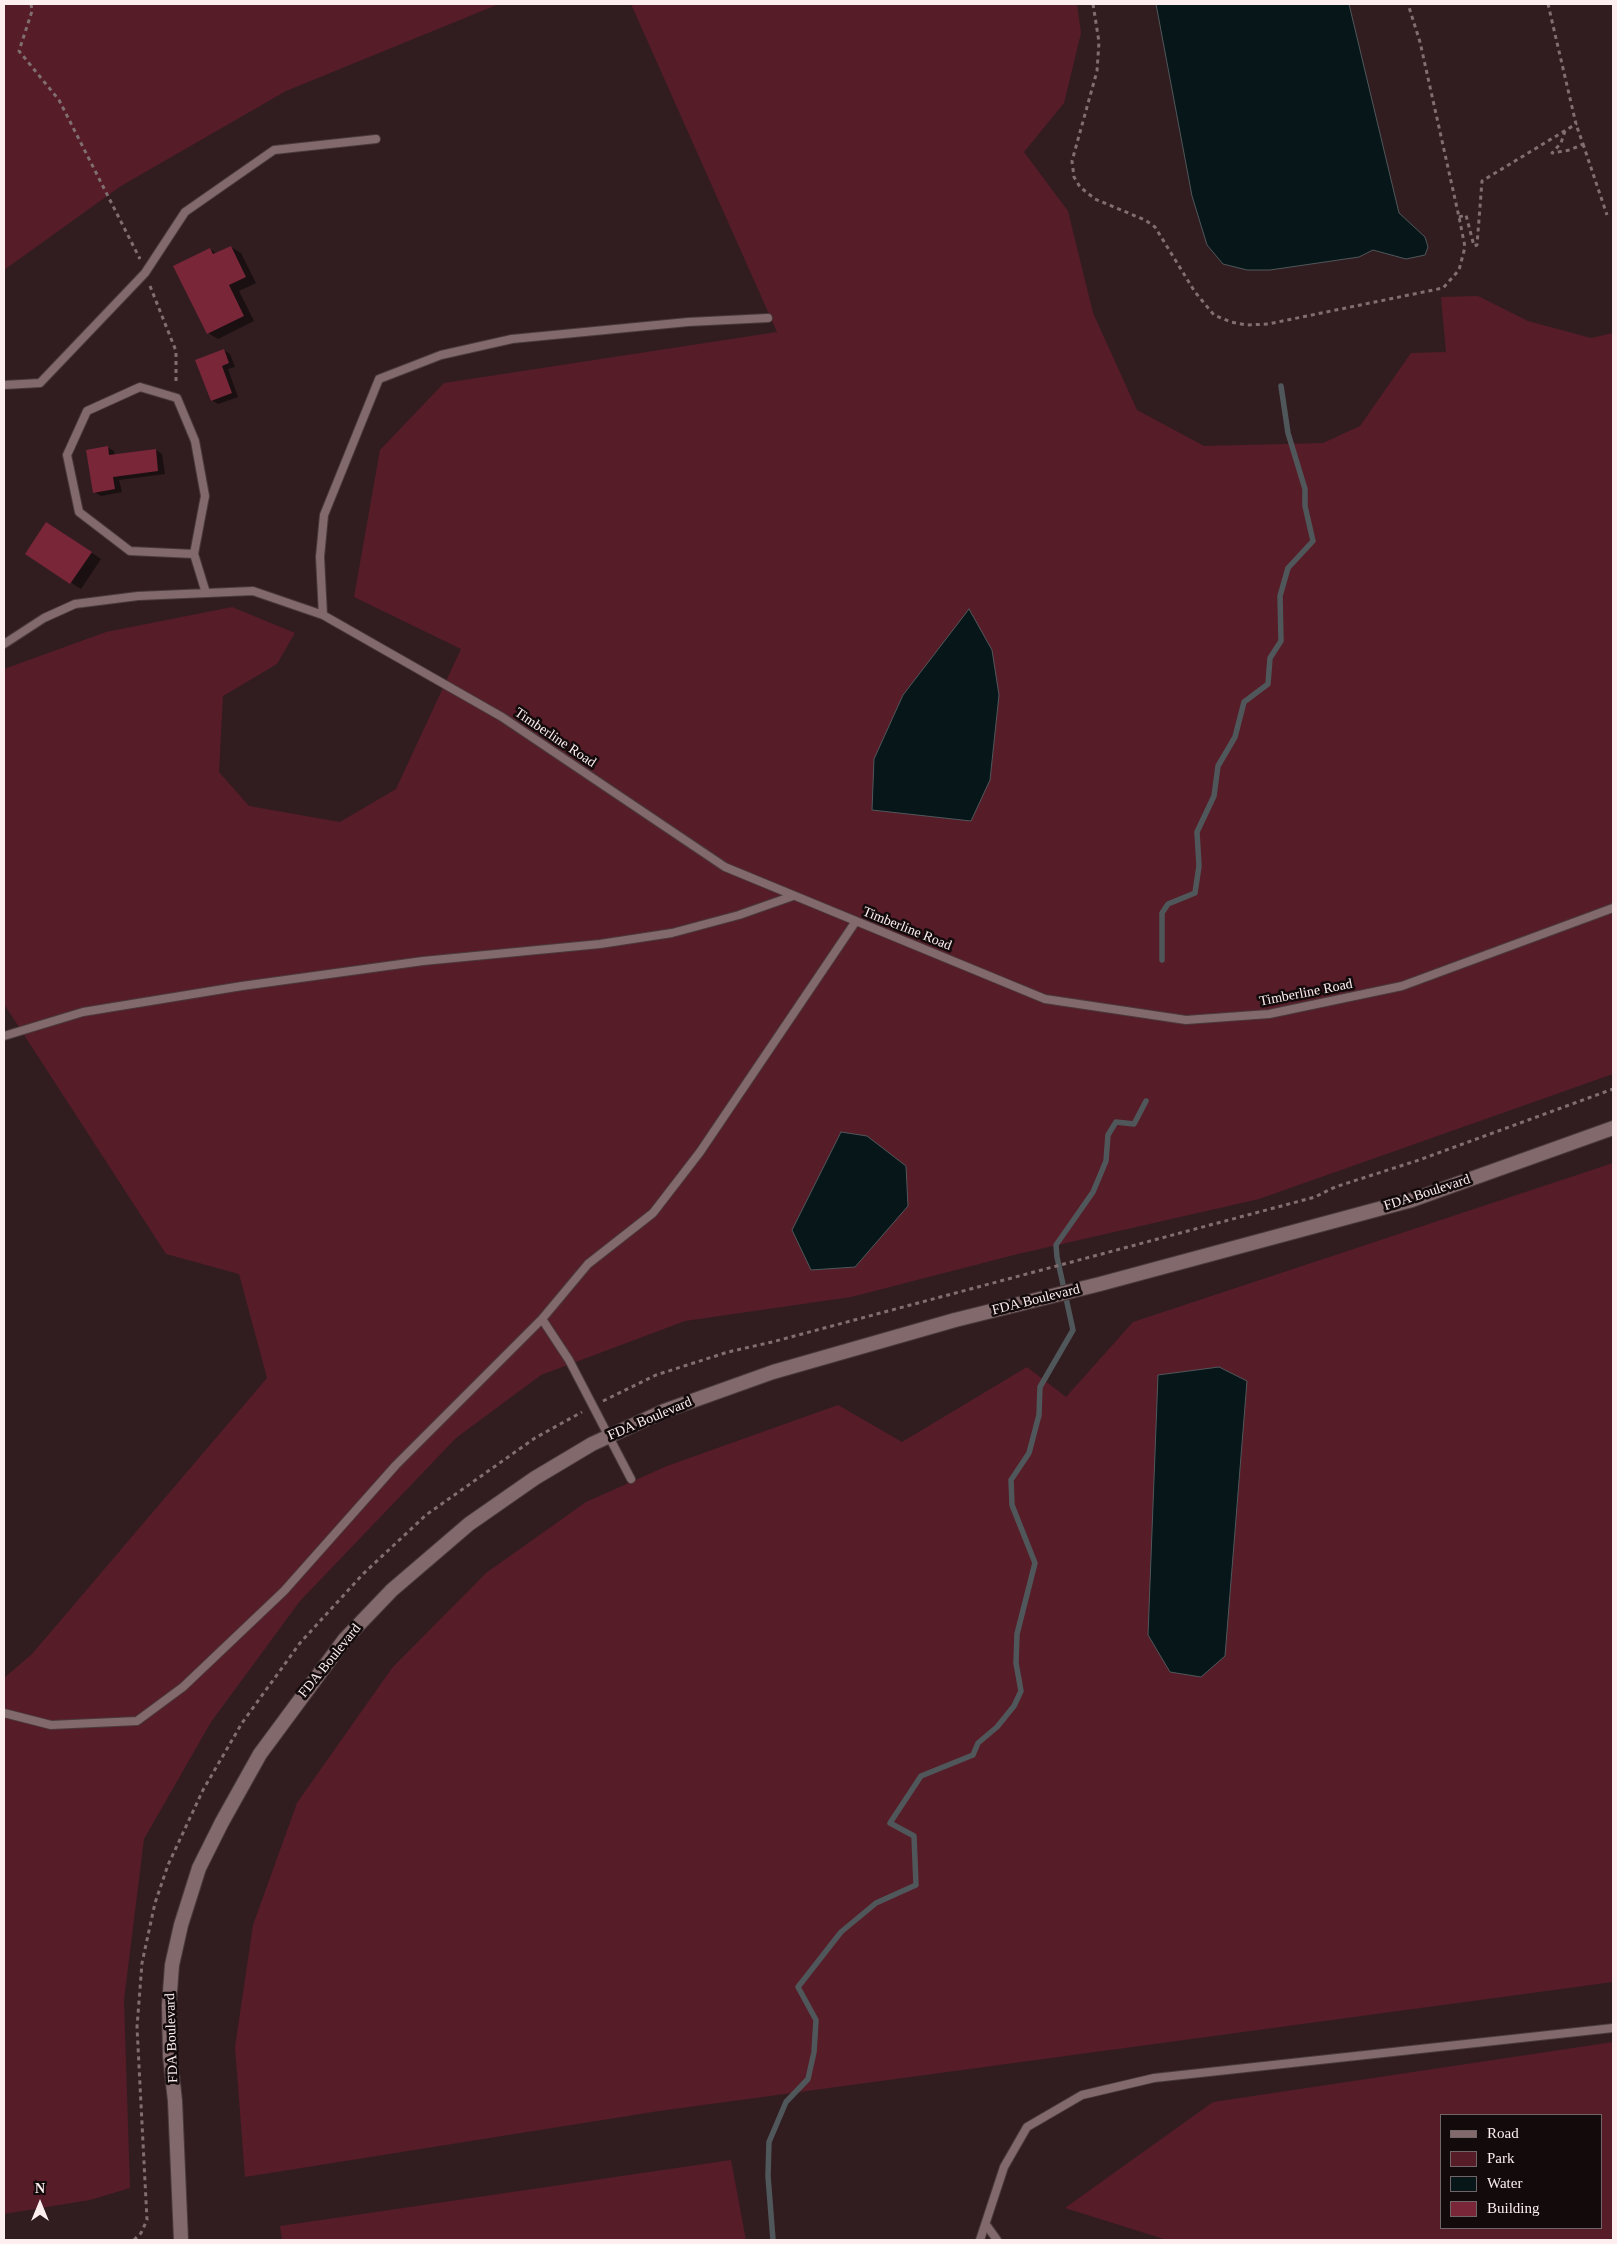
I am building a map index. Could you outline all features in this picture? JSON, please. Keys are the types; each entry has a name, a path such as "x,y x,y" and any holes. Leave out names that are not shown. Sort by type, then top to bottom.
{"street":[{"name":"FDA Boulevard","path":"181,2240 170,2056 169,2005 172,1965 181,1925 199,1868 260,1754 345,1639 392,1590 477,1519 535,1478 609,1436 664,1411 773,1372 954,1320 1274,1238 1412,1200 1613,1128"},
{"name":"FDA Boulevard","path":"176,2240 180,2220"}],"lane":[{"path":"4,385 40,383 145,272 184,212 274,150 376,139"},
{"path":"323,615 320,556 324,515 380,379 441,355 512,339 688,322 768,318"},
{"path":"4,644 44,618 75,604 138,596 206,593 194,554 204,496 195,441 176,398 140,387 87,412 67,455 79,512 130,551 194,554"},
{"name":"Timberline Road","path":"206,593 253,591 323,615 502,717 725,867 1045,999 1186,1020 1269,1014 1402,986 1613,908"},
{"path":"4,1036 83,1012 242,986 422,961 600,944 672,933 739,915 793,896"},
{"path":"4,1713 51,1725 137,1721 183,1687 284,1590 396,1465 542,1319 588,1264 654,1213 706,1144 755,1074 827,962 856,921"},
{"path":"542,1319 569,1360 631,1479"},
{"path":"980,2240 987,2226 1004,2167 1027,2127 1082,2095 1154,2078 1613,2028"},
{"path":"987,2226 997,2240"}],"path":[{"path":"31,4 32,11 19,51 59,100 102,181 145,272 176,351 176,398"},
{"path":"1093,4 1099,42 1097,71 1072,161 1074,177 1080,186 1095,199 1146,220 1155,227 1195,292 1214,315 1231,322 1247,324 1268,324 1443,288 1453,278 1462,260 1465,246 1420,42 1408,4"},
{"path":"1548,4 1576,124 1607,215"},
{"path":"1459,217 1466,215 1474,246 1477,245 1482,181 1576,124"},
{"path":"1565,130 1561,143 1552,153 1570,150 1583,144"},
{"path":"134,2240 142,2233 147,2220 137,2027 142,1963 155,1903 168,1865 203,1790 242,1723 300,1642 363,1574 426,1515 535,1438 656,1374 728,1352 1315,1197 1335,1187 1419,1160 1613,1089"}],"green space":[{"path":"4,4 499,4 286,91 121,186 4,270"},
{"path":"631,4 1077,4 1081,33 1064,103 1024,152 1068,211 1093,313 1137,410 1204,446 1323,443 1360,426 1411,353 1446,352 1441,297 1478,296 1528,321 1591,338 1613,333 1613,1074 1259,1199 1018,1254 851,1297 685,1321 541,1375 456,1438 300,1601 211,1722 144,1839 124,2000 130,2188 90,2200 4,2214 4,1678 32,1654 267,1378 239,1274 166,1254 4,1004 4,669 106,632 232,607 295,633 277,664 223,696 219,772 249,806 340,822 396,789 461,649 354,597 380,450 444,383 777,332"},
{"path":"1613,1163 1613,1982 659,2111 245,2177 235,2047 253,1925 297,1803 392,1668 486,1573 586,1502 667,1466 838,1405 902,1442 1027,1367 1066,1397 1133,1322"},
{"path":"1613,2042 1613,2240 1167,2240 1065,2208 1213,2102"},
{"path":"731,2160 746,2240 282,2240 280,2226"}],"water":[{"path":"1156,4 1349,4 1399,213 1425,237 1428,247 1425,255 1406,259 1373,250 1359,257 1270,270 1247,270 1223,264 1207,245 1192,196"},
{"path":"969,609 992,650 999,695 990,780 971,821 872,810 874,759 903,695"},
{"path":"841,1132 867,1136 906,1166 908,1206 855,1267 811,1270 792,1230"},
{"path":"1219,1367 1247,1381 1225,1656 1201,1677 1170,1672 1148,1635 1158,1375"}],"building":[{"path":"231,246 246,277 229,285 244,316 207,334 173,266 210,248 213,254"},
{"path":"224,349 229,363 222,366 232,393 211,401 195,360"},
{"path":"108,446 109,455 156,449 158,471 113,477 115,489 93,493 86,450"},
{"path":"46,522 92,552 70,584 25,554"}],"waterway":[{"path":"1162,960 1162,913 1168,904 1195,893 1199,866 1197,832 1214,796 1218,766 1235,737 1244,702 1268,684 1270,658 1281,641 1280,596 1288,568 1313,541 1305,506 1305,489 1288,433 1281,386"},
{"path":"773,2240 768,2176 769,2142 786,2102 808,2079 814,2052 816,2020 798,1987 841,1932 876,1903 916,1885 914,1836 890,1823 921,1776 973,1755 978,1743 997,1727 1014,1706 1021,1691 1016,1663 1017,1634 1035,1563 1012,1505 1011,1480 1029,1453 1039,1415 1040,1387 1073,1330 1056,1245 1093,1192 1106,1161 1108,1135 1116,1122 1134,1124 1146,1101"}]}
